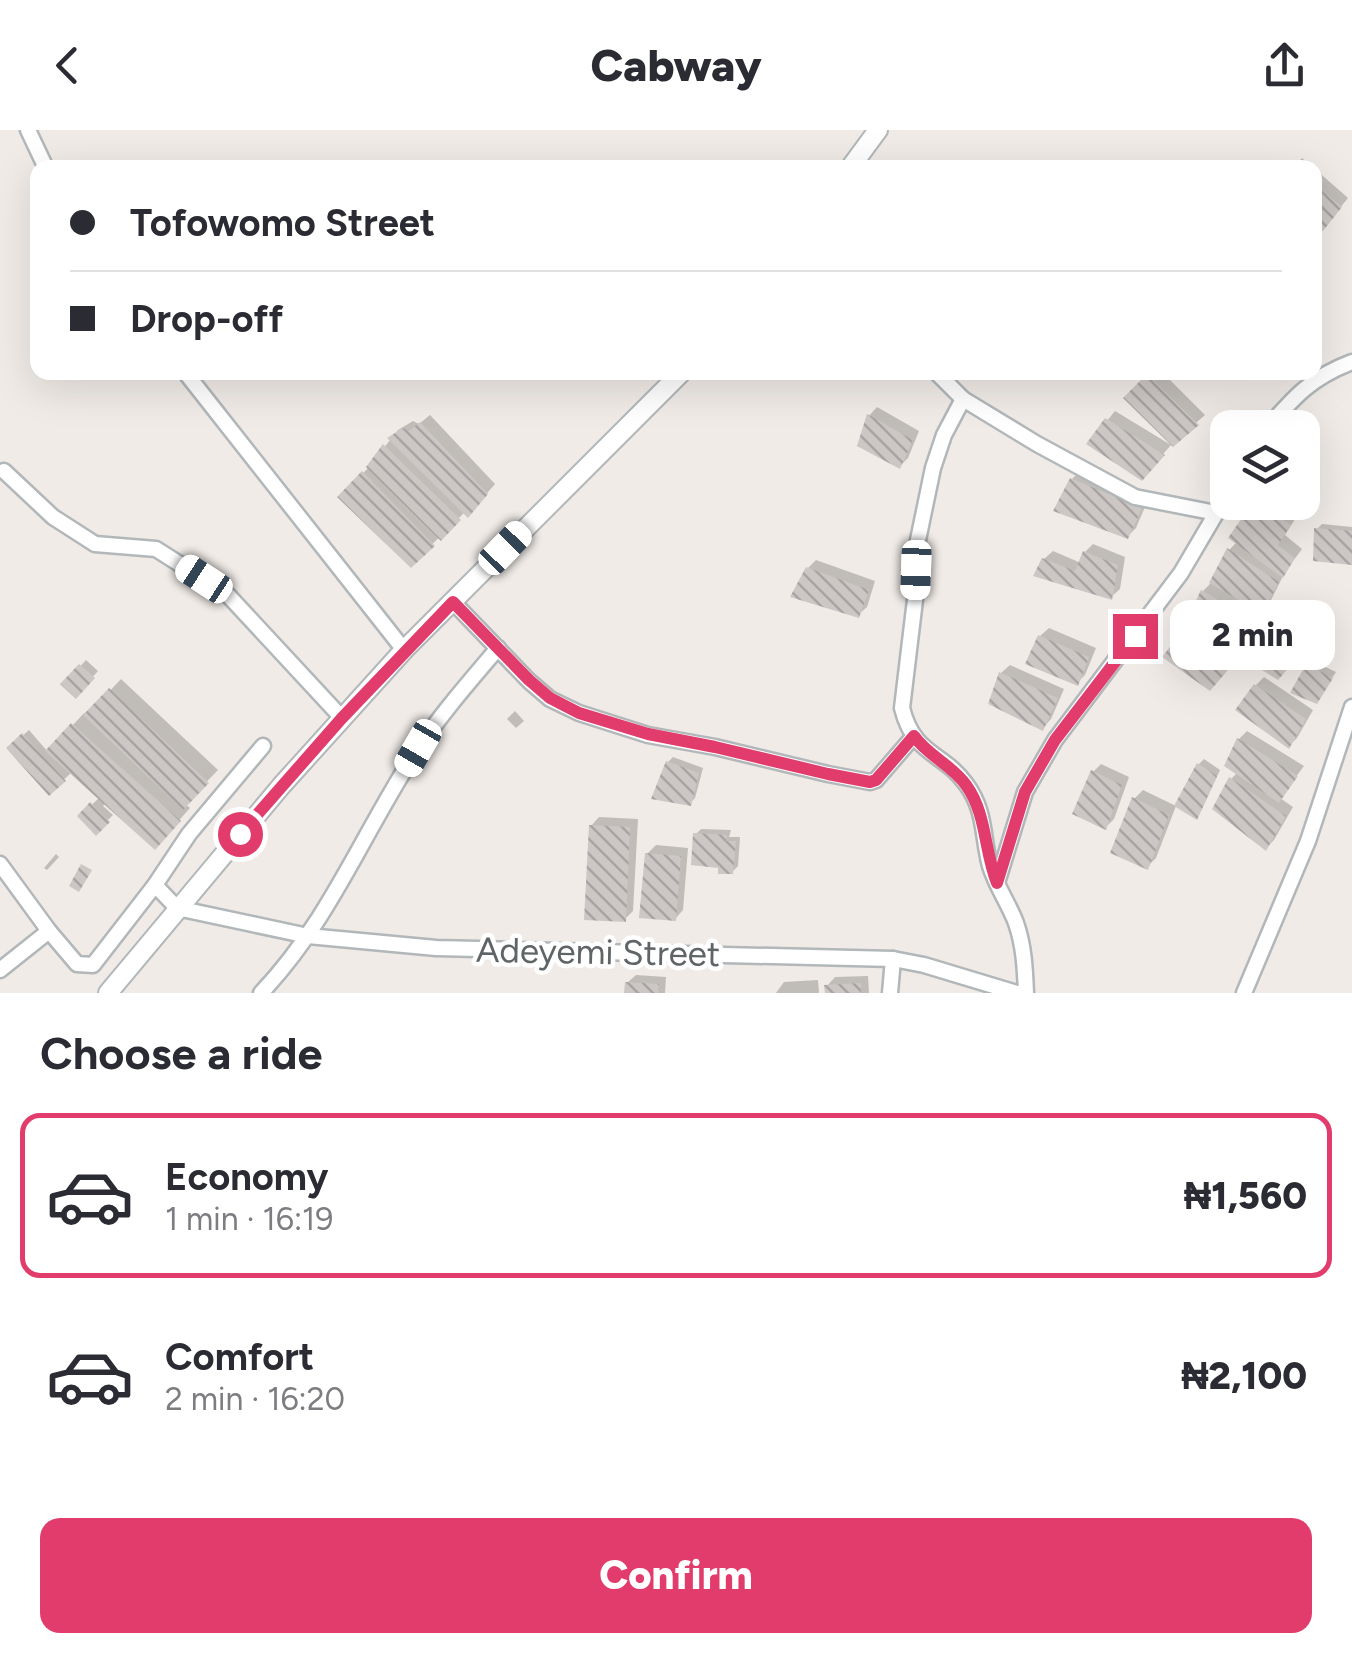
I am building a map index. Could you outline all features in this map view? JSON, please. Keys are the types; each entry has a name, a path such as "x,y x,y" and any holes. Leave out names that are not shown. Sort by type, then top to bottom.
{"street":[{"path":"28,130 42,160"},
{"path":"856,160 878,130"},
{"path":"1322,375 1352,362"},
{"path":"191,380 404,650"},
{"path":"113,991 282,784 404,650 674,380"},
{"path":"944,380 963,399 1135,497 1210,512"},
{"path":"1283,410 1315,380"},
{"path":"963,399 944,434 918,540 902,708 906,724 921,746 966,784 981,811 990,867 1016,924 1024,954 1026,993"},
{"path":"4,471 53,517 95,544 156,549 227,594 342,718"},
{"path":"997,883 1025,792 1055,740 1154,611 1212,520"},
{"path":"453,602 550,698 579,713 648,734 870,782 914,736"},
{"path":"260,993 308,936 418,748 498,648"},
{"path":"1244,993 1308,841 1352,707"},
{"path":"0,864 78,964 93,965 189,834 262,746"},
{"path":"154,885 177,908"},
{"name":"Adeyemi Street","path":"177,908 308,936 436,948 893,959 1017,993"},
{"path":"0,970 49,931"},
{"path":"890,993 893,959"}],"building":[{"path":"1322,190 1342,207 1322,230"},
{"path":"1141,380 1153,380 1199,425 1173,447 1123,398"},
{"path":"867,414 913,440 900,469 857,446"},
{"path":"1105,418 1165,455 1142,481 1086,444"},
{"path":"420,422 488,494 468,518 387,438 403,428 409,431"},
{"path":"383,444 461,520 441,541 366,467"},
{"path":"362,471 435,546 411,568 337,497"},
{"path":"1070,478 1142,508 1128,539 1053,511"},
{"path":"1240,520 1283,520 1291,525 1278,545 1295,558 1283,578 1228,538"},
{"path":"1314,528 1352,531 1352,565 1313,561"},
{"path":"1227,548 1279,582 1262,613 1209,583"},
{"path":"1083,551 1118,565 1112,600 1033,576 1042,558 1075,571"},
{"path":"806,567 869,590 859,618 790,597"},
{"path":"1201,590 1251,618 1234,643 1189,615"},
{"path":"1183,630 1233,664 1210,691 1162,657"},
{"path":"1274,631 1303,651 1278,680 1251,663"},
{"path":"1038,635 1089,657 1078,686 1025,664"},
{"path":"79,664 95,678 76,699 60,684"},
{"path":"1306,664 1333,678 1317,704 1290,693"},
{"path":"999,672 1058,698 1043,731 988,704"},
{"path":"1254,684 1306,719 1289,749 1235,710"},
{"path":"109,688 209,783 183,810 83,715"},
{"path":"71,723 181,821 155,850 45,751"},
{"path":"22,733 66,781 49,796 6,748"},
{"path":"1237,738 1298,776 1279,803 1224,766"},
{"path":"666,761 699,773 691,806 651,799"},
{"path":"1197,763 1217,776 1197,820 1174,806"},
{"path":"1091,770 1122,785 1106,830 1072,814"},
{"path":"1229,777 1286,816 1266,851 1212,809"},
{"path":"1132,797 1169,815 1148,870 1110,853"},
{"path":"90,802 110,822 96,836 77,816"},
{"path":"589,825 630,827 626,922 584,920"},
{"path":"693,833 727,835 726,841 736,841 733,874 718,874 718,868 691,865"},
{"path":"645,853 681,856 676,921 639,918"},
{"path":"81,864 92,870 79,892 69,886"},
{"path":"625,982 659,984 658,993 624,993"},
{"path":"861,983 861,993 825,993 824,985"}],"route":[{"path":"240,834 404,650 453,602 550,698 579,713 648,734 870,782 914,736 966,784 981,811 990,867 997,883 1025,792 1055,740 1135,636"}]}
